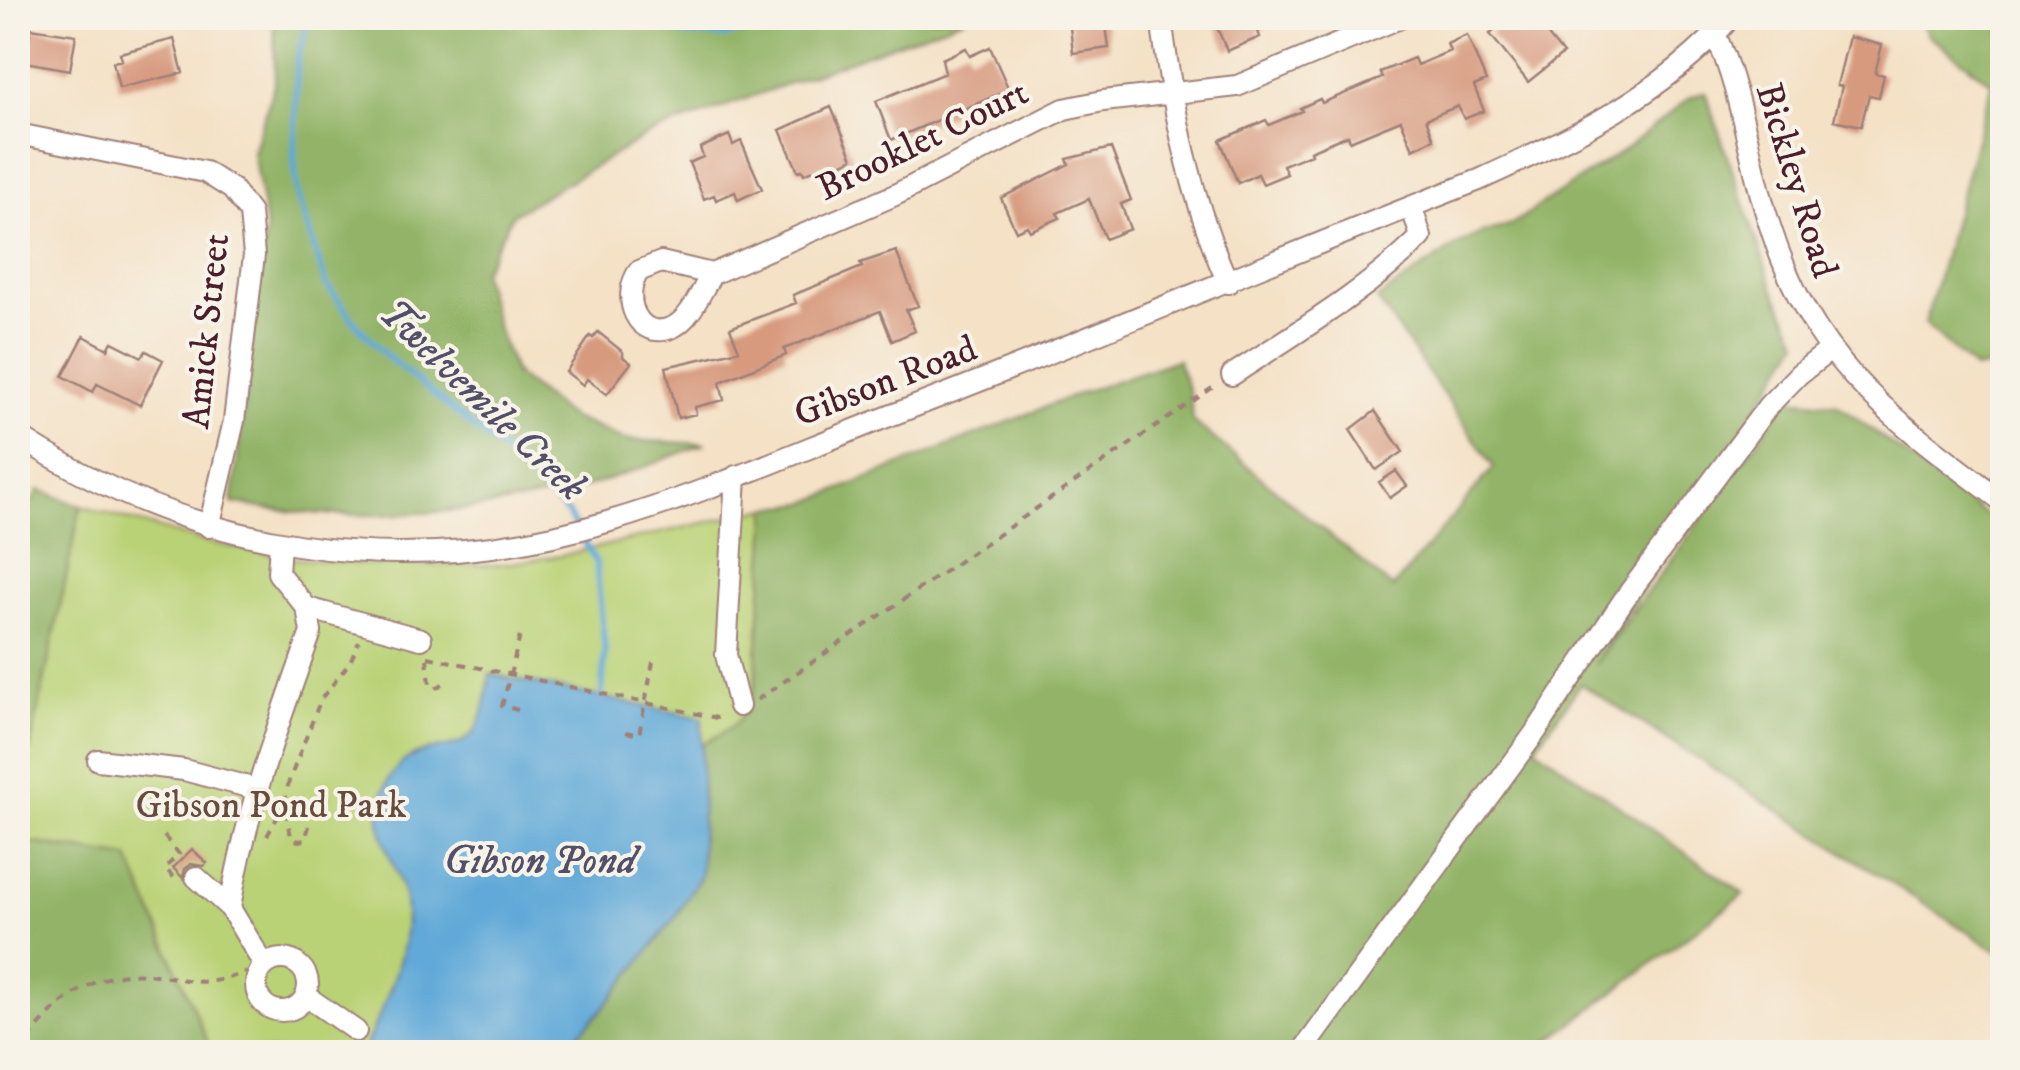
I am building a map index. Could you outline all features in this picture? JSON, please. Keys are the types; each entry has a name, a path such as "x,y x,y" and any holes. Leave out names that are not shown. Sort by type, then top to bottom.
{"street":[{"path":"1161,18 1189,179 1228,282"},
{"name":"Brooklet Court","path":"712,274 895,196 1064,109 1220,90 1256,80 1400,18"},
{"name":"Gibson Road","path":"18,436 118,493 209,527 280,543 374,552 493,547 577,530 736,476 1412,208 1591,127 1670,73 1730,18"},
{"name":"Bickley Road","path":"1715,34 1790,284 1830,350 1896,420 2002,501"},
{"name":"Amick Street","path":"18,134 205,172 232,190 250,213 254,256 234,421 209,527"},
{"path":"1232,375 1332,309 1403,255 1421,237 1412,208"},
{"path":"1302,1052 1768,406 1830,350"},
{"path":"736,476 726,655 739,706"},
{"path":"280,543 278,574 307,608 423,649"},
{"path":"230,908 256,790 311,632 307,608"},
{"path":"98,760 184,770 256,790"},
{"path":"196,877 230,908 264,966"},
{"path":"279,958 301,966 308,980 306,996 295,1008 279,1011 264,1004 256,980 264,966 279,958"},
{"path":"306,996 356,1031"}],"path":[{"path":"446,682 436,688 430,683 423,649 510,673 718,718 804,672 1232,375"},
{"path":"309,826 305,840 291,836 284,805 286,790 320,699 350,662 362,634"},
{"path":"518,710 502,706 520,636"},
{"path":"626,732 639,735 653,662"},
{"path":"20,1052 62,1003 102,979 146,974 202,984 264,966"}],"green space":[{"path":"274,18 966,18 650,134 513,214 482,272 515,374 570,417 625,440 705,444 608,480 533,499 447,511 360,515 274,510 232,503 266,228 253,152 275,81"},
{"path":"1919,18 2002,18 2002,364 1974,369 1925,324 1992,83 1927,34"},
{"path":"1705,92 1774,290 1799,341 1595,664 1788,399 1837,404 2002,527 2002,954 1581,684 1535,747 1744,894 1534,1052 561,1052 601,1011 674,919 701,875 700,745 735,724 755,687 768,508 806,503 1083,392 1177,360 1189,391 1193,421 1393,588 1494,467 1377,299 1449,250 1479,234 1512,224 1627,148 1689,98"},
{"path":"39,490 81,506 18,805 18,525"},
{"name":"Gibson Pond Park","path":"81,506 205,542 290,558 376,565 496,565 560,556 768,508 755,687 748,711 736,726 701,875 674,919 561,1052 18,1052 18,805"},
{"path":"18,840 129,858 212,1052 18,1052"}],"water":[{"name":"Gibson Pond","path":"490,674 702,718 701,875 674,919 601,1011 561,1052 363,1052 392,985 405,931 404,898 381,826 383,794 402,763 414,755 452,746 473,733 483,713"}],"building":[{"path":"1069,18 1105,18 1109,48 1073,53"},
{"path":"1213,18 1290,18 1258,31 1260,37 1227,51"},
{"path":"1511,18 1534,18 1563,54 1528,82 1490,34"},
{"path":"31,28 76,35 70,70 25,62"},
{"path":"1467,35 1486,81 1474,86 1484,111 1464,119 1458,106 1426,119 1434,139 1413,149 1401,120 1350,141 1348,135 1310,151 1311,154 1283,165 1287,174 1263,184 1258,174 1238,183 1220,140 1266,120 1269,125 1320,99 1322,103 1382,78 1380,72 1414,58 1417,65 1450,51 1447,44"},
{"path":"1849,37 1882,45 1875,73 1884,75 1879,97 1869,95 1861,126 1834,120 1842,86 1837,85"},
{"path":"174,39 183,73 119,88 113,62 122,60 120,53"},
{"path":"990,47 1009,90 891,140 876,101 945,73 942,59 966,48 970,56"},
{"path":"831,107 853,158 833,168 830,163 804,174 798,171 780,130"},
{"path":"729,135 733,145 741,141 762,189 738,200 735,192 716,200 714,195 704,199 689,163 703,157 700,148"},
{"path":"1111,148 1131,200 1121,204 1130,229 1105,239 1089,199 1057,213 1060,218 1030,231 1027,226 1016,231 1001,198 1069,164 1067,159"},
{"path":"896,251 918,306 906,310 915,331 892,341 880,311 784,349 786,355 720,382 724,400 695,407 696,414 678,418 666,367 739,350 730,328 796,303 793,295 862,267 860,263"},
{"path":"598,332 631,363 607,394 587,379 583,385 566,372 590,336 593,338"},
{"path":"84,336 108,349 112,342 142,357 146,351 163,360 140,405 97,384 93,392 63,376"},
{"path":"1375,411 1403,452 1376,470 1350,430"},
{"path":"1396,471 1407,486 1390,498 1379,482"},
{"path":"192,849 207,863 191,864 183,878 173,868"}],"waterway":[{"name":"Twelvemile Creek","path":"651,18 685,35 725,36 801,18"},
{"name":"Twelvemile Creek","path":"308,19 297,61 294,160 297,195 326,284 388,357 512,459 568,514 596,562 605,652 601,704"}]}
